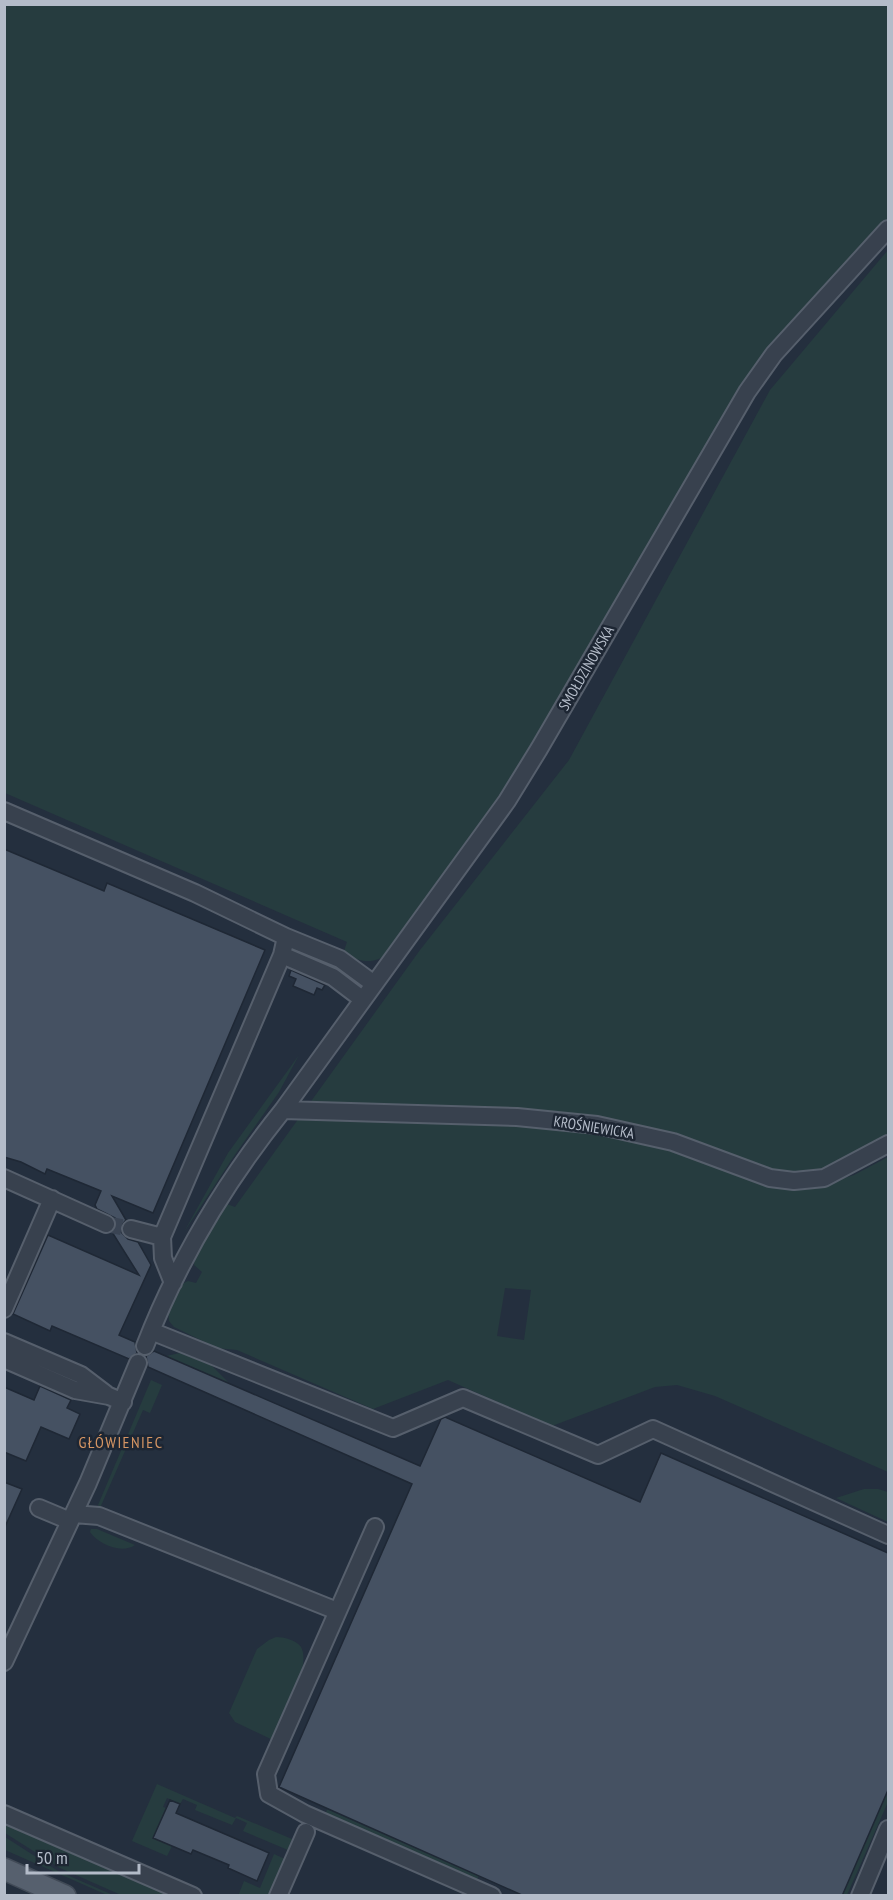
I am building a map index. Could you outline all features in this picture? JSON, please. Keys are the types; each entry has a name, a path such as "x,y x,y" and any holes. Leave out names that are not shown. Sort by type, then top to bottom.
{"main road":[{"path":"4,1869 65,1896"}],"street":[{"name":"SMOŁDZINOWSKA","path":"888,229 774,354 747,392 507,801 456,874 253,1149 226,1190 173,1283 148,1339 393,1428 463,1398 598,1455 653,1429 888,1535"},
{"path":"4,811 195,892 286,937 340,959 374,984"},
{"path":"173,1283 163,1258 162,1237 282,955 286,937"},
{"path":"282,955 333,977 362,999"},
{"name":"KROŚNIEWICKA","path":"283,1110 517,1117 597,1125 673,1142 770,1178 794,1181 824,1178 888,1144"},
{"path":"4,1178 106,1224"},
{"path":"4,1310 52,1199"},
{"path":"131,1229 162,1237"},
{"path":"4,1342 81,1375 116,1399"},
{"path":"4,1359 75,1390 116,1399"},
{"path":"4,1662 72,1517 116,1399 138,1363"},
{"path":"39,1508 72,1517 99,1516 337,1611"},
{"path":"375,1527 266,1774 269,1794 304,1815 492,1896"},
{"path":"4,1814 193,1896"},
{"path":"860,1896 888,1829"},
{"path":"278,1896 306,1832"},
{"path":"4,1864 27,1879"}],"green space":[{"path":"5,5 888,5 888,219 785,331 742,387 512,780 388,953 377,960 360,960 343,954 347,942 5,793"},
{"path":"888,250 888,1138 816,1187 854,1175 888,1157 888,1472 715,1396 677,1385 655,1387 552,1426 448,1380 373,1409 237,1350 217,1348 174,1327 169,1321 168,1312 180,1285 188,1281 196,1283 202,1272 194,1265 195,1256 227,1204 235,1207 420,950 569,760 770,390","holes":["505,1288 531,1290 524,1340 497,1336"]},
{"path":"299,1055 279,1092 184,1232 228,1153"},
{"path":"180,1353 211,1365 229,1383 166,1356"},
{"path":"151,1380 162,1385 150,1413 143,1410 100,1508 98,1505"},
{"path":"864,1489 888,1492 888,1522 836,1498"},
{"path":"91,1529 97,1529 135,1545 124,1549 111,1547 94,1537 90,1532"},
{"path":"276,1637 296,1642 301,1647 303,1667 295,1694 275,1741 235,1722 229,1713 257,1649"},
{"path":"157,1784 235,1818 237,1816 292,1839 288,1850 243,1831 247,1823 236,1818 232,1825 195,1810 197,1805 183,1799 180,1804 167,1798 163,1807 166,1808 153,1837 172,1846 167,1856 132,1841"},
{"path":"888,1790 888,1802 847,1895 842,1896"},
{"path":"327,1809 479,1876 477,1879 326,1813"},
{"path":"4,1820 176,1895 121,1895 60,1868 5,1833"},
{"path":"5,1837 58,1871 113,1895 107,1895 5,1850"},
{"path":"274,1854 285,1859 270,1895 238,1896 244,1881 260,1888"}],"building":[{"path":"4,849 104,891 107,883 265,950 153,1213 112,1196 126,1220 121,1226 121,1232 128,1239 138,1242 151,1265 119,1335 135,1342 137,1353 129,1359 52,1326 50,1331 13,1314 48,1235 139,1275 112,1232 116,1228 115,1218 97,1209 95,1205 101,1191 47,1169 45,1174 21,1162 4,1157"},
{"path":"291,970 325,985 322,990 317,988 314,995 293,986 296,979 289,976"},
{"path":"154,1351 420,1466 441,1419 445,1417 640,1502 661,1453 888,1553 888,1790 842,1896 524,1896 279,1787 412,1484 148,1367 146,1356"},
{"path":"40,1386 71,1400 67,1408 80,1414 69,1439 41,1427 26,1461 4,1452 4,1387 34,1400"},
{"path":"4,1482 22,1489 4,1529"},
{"path":"170,1800 180,1804 176,1813 269,1853 257,1881 228,1868 229,1865 193,1850 191,1854 153,1838"}],"tunnel":[{"path":"106,1224 131,1229"}],"district":[{"name":"GŁÓWIENIEC","path":"121,1442"}]}
